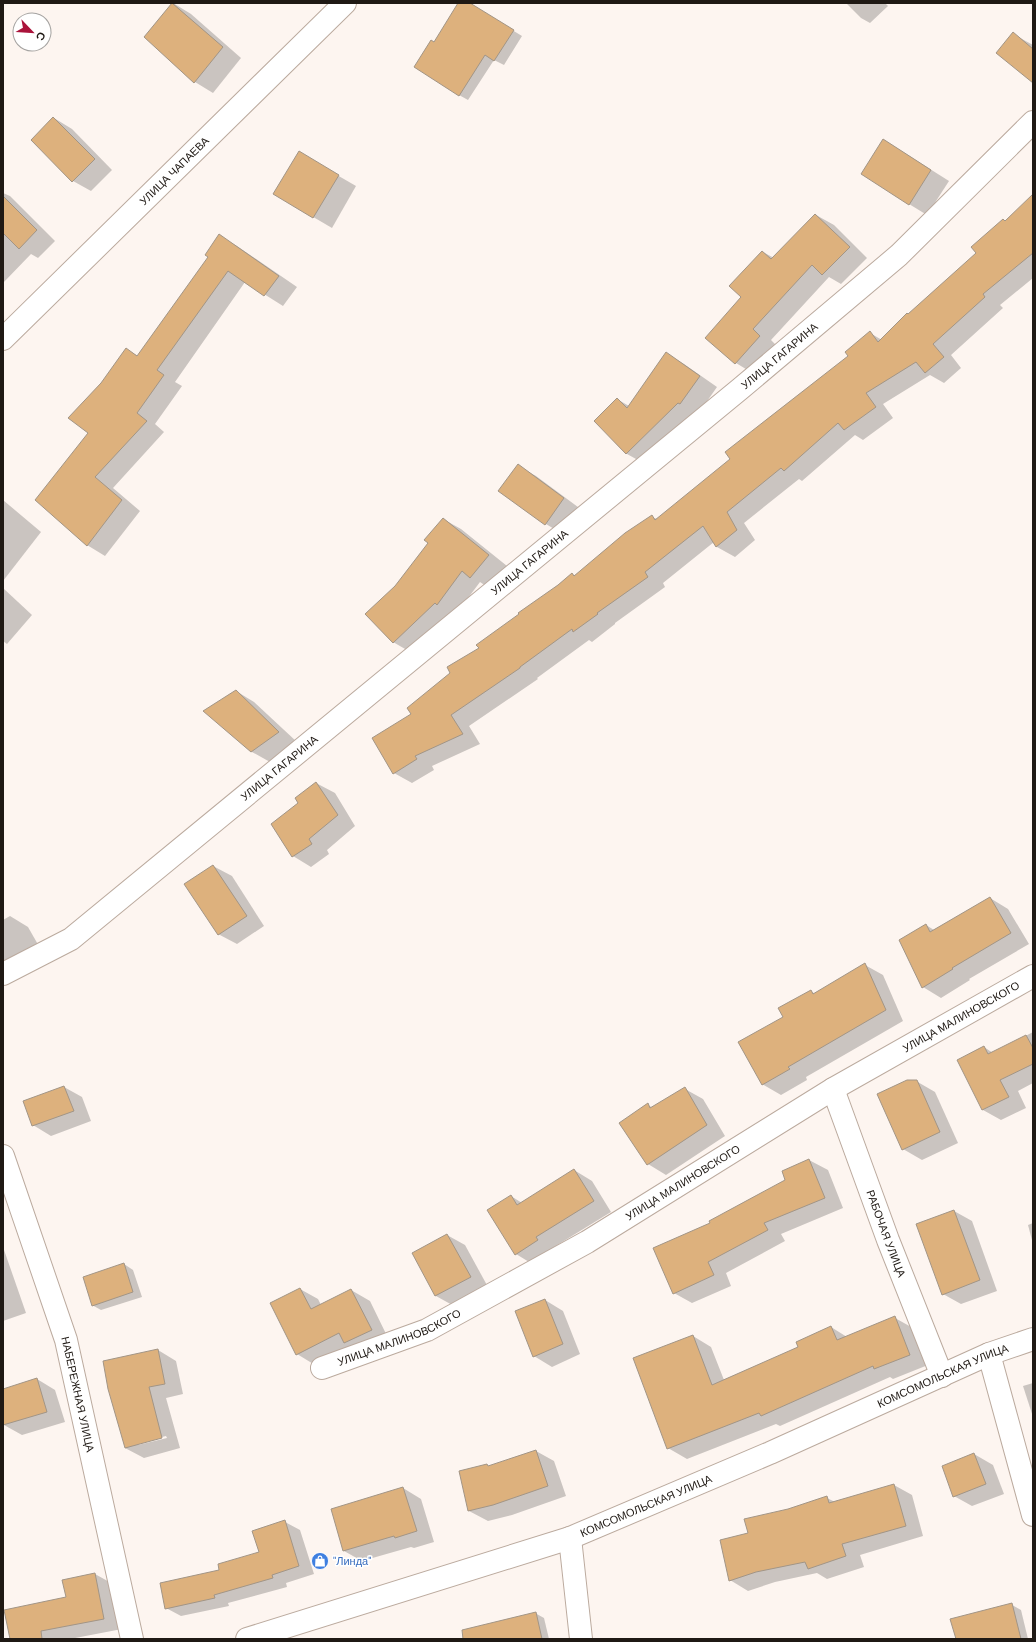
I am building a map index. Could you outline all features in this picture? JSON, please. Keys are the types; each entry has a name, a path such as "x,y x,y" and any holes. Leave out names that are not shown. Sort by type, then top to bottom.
{"street":[{"name":"УЛИЦА ЧАПАЕВА","path":"3,339 345,3"},
{"name":"УЛИЦА ГАГАРИНА","path":"3,974 71,939 740,389 899,255 1033,122"},
{"name":"УЛИЦА МАЛИНОВСКОГО","path":"322,1368 434,1326 587,1242 833,1089 1033,976"},
{"name":"РАБОЧАЯ УЛИЦА","path":"833,1089 888,1240 942,1376"},
{"name":"НАБЕРЕЖНАЯ УЛИЦА","path":"3,1156 66,1340 132,1639"},
{"name":"КОМСОМОЛЬСКАЯ УЛИЦА","path":"247,1639 570,1538 763,1456 989,1354 1033,1339"},
{"path":"989,1354 1033,1515"},
{"path":"570,1538 581,1639"}],"building":[{"path":"172,3 223,47 194,83 144,37"},
{"path":"458,3 470,3 514,30 494,61 485,55 459,96 414,67 431,40 434,42"},
{"path":"1013,32 1033,49 1033,83 996,53"},
{"path":"53,117 95,159 72,182 31,140"},
{"path":"883,139 931,170 909,205 861,174"},
{"path":"299,151 339,175 313,218 273,194"},
{"path":"1033,194 1033,253 983,294 985,297 933,344 944,357 925,373 916,362 866,393 876,407 844,430 838,423 784,471 781,468 727,512 737,530 716,547 703,526 645,572 648,577 573,632 572,629 520,668 451,715 463,734 415,756 417,759 393,774 372,738 411,714 407,708 450,673 447,667 479,648 476,645 572,573 574,576 625,533 652,515 655,520 730,459 725,452 848,356 845,352 870,331 878,342 907,313 908,314 976,253 971,247 1003,219 1005,221"},
{"path":"3,196 37,230 19,249 3,233"},
{"path":"815,214 850,247 822,275 812,265 753,329 760,336 735,364 705,338 741,297 729,286 762,251 771,259"},
{"path":"219,234 279,276 264,296 228,271 157,370 164,375 137,413 147,421 95,477 122,500 87,546 35,500 88,433 68,418 101,383 126,348 137,356 208,257 205,255"},
{"path":"666,352 700,376 680,404 678,403 626,454 594,421 617,398 627,408"},
{"path":"518,464 564,498 545,525 498,491"},
{"path":"443,518 489,555 470,578 462,571 437,605 435,603 393,643 365,614 395,586 428,543 424,540"},
{"path":"236,690 279,732 251,752 203,711"},
{"path":"316,782 338,815 309,839 312,844 292,857 271,824 298,803 295,798"},
{"path":"213,865 247,916 218,935 184,884"},
{"path":"990,897 1011,933 952,968 953,969 922,988 899,940 926,924 930,932"},
{"path":"865,963 886,1010 788,1067 790,1069 762,1085 738,1042 783,1017 778,1008 811,990 813,994"},
{"path":"1026,1035 1033,1048 1033,1064 1000,1080 1009,1097 982,1110 957,1060 984,1046 988,1054"},
{"path":"907,1080 917,1080 940,1132 902,1150 877,1094"},
{"path":"64,1086 74,1111 32,1126 23,1101"},
{"path":"685,1087 707,1125 647,1165 619,1123 648,1103 650,1108"},
{"path":"809,1159 825,1198 764,1223 768,1230 708,1262 714,1275 673,1294 653,1248 710,1223 709,1221 785,1180 782,1171"},
{"path":"574,1169 594,1201 536,1237 538,1240 515,1255 487,1210 511,1195 517,1205"},
{"path":"954,1210 980,1280 942,1295 916,1224"},
{"path":"447,1234 471,1277 435,1296 412,1253"},
{"path":"124,1263 133,1292 92,1306 83,1277"},
{"path":"300,1288 311,1309 351,1289 372,1330 344,1343 339,1333 296,1355 270,1303"},
{"path":"545,1299 563,1344 533,1357 515,1311"},
{"path":"895,1316 910,1355 874,1369 873,1366 761,1416 759,1413 667,1449 633,1358 693,1335 712,1385 798,1347 796,1342 831,1326 837,1340"},
{"path":"158,1349 165,1384 149,1387 162,1438 125,1448 108,1389 103,1361"},
{"path":"37,1378 47,1412 3,1425 3,1389"},
{"path":"536,1450 548,1486 493,1505 468,1511 459,1471 487,1464 488,1466"},
{"path":"974,1453 986,1484 953,1497 942,1466"},
{"path":"894,1484 906,1526 842,1544 846,1556 808,1569 805,1562 756,1572 729,1581 720,1540 748,1533 744,1519 788,1509 827,1496 829,1503"},
{"path":"403,1487 417,1531 343,1551 331,1509"},
{"path":"285,1520 299,1566 272,1575 273,1578 214,1595 215,1598 165,1609 160,1583 219,1570 218,1564 259,1552 252,1531"},
{"path":"95,1573 104,1619 41,1631 42,1639 10,1639 4,1610 66,1597 62,1580"},
{"path":"1012,1603 1021,1639 956,1639 950,1619"},
{"path":"536,1612 542,1639 463,1639 462,1630"}],"place":[{"name":"\"Линда\"","path":"320,1561"}]}
